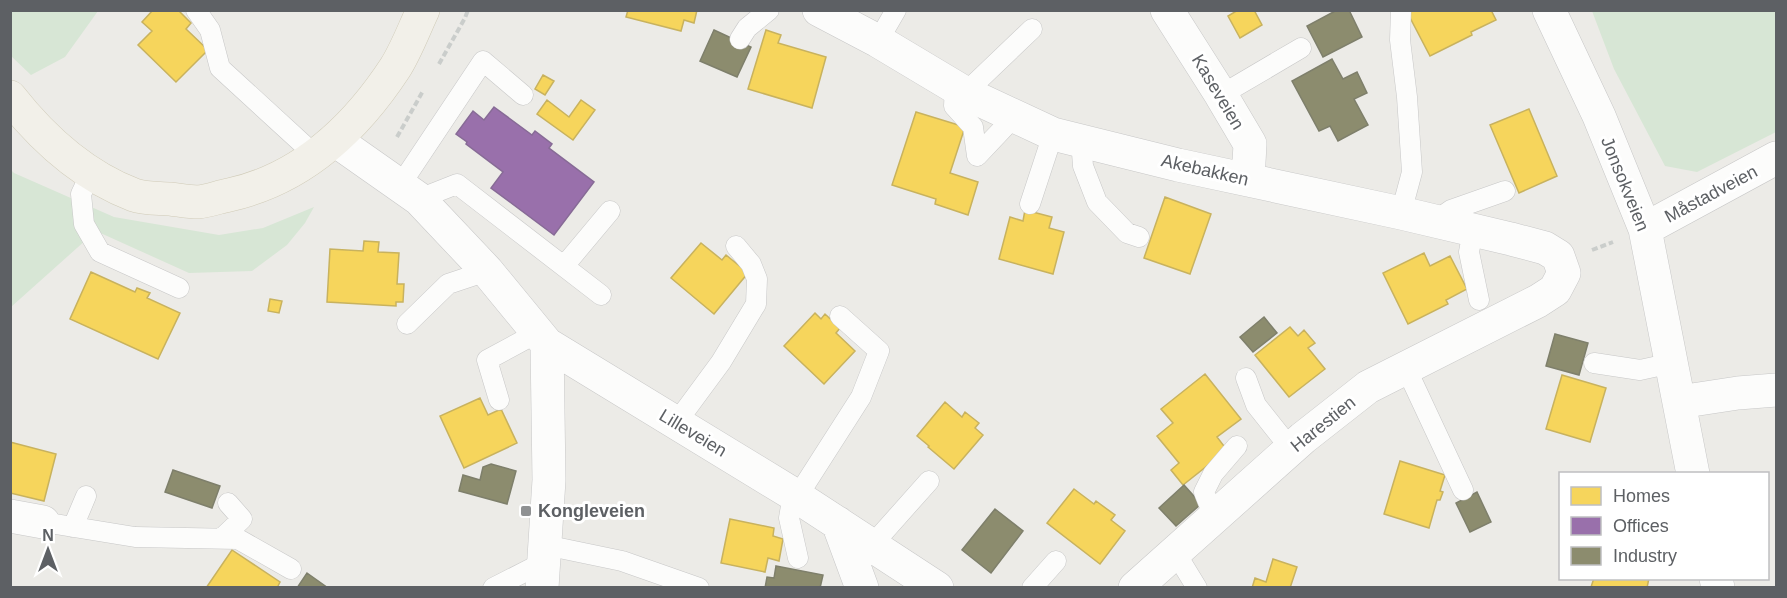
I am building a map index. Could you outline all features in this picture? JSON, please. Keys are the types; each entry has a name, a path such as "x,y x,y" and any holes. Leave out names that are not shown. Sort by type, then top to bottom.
{"main road":[{"path":"10,97 29,122 62,153 91,173 136,196 198,202 245,192 282,177 326,148 367,107 396,66 423,10"}],"street":[{"name":"Akebakken","path":"819,10 878,41 960,90 1067,137 1545,248 1558,256 1564,273 1555,290 1538,301"},
{"name":"Kaseveien","path":"1167,10 1250,144 1248,180"},
{"name":"Jonsokveien","path":"1549,10 1599,116 1645,229 1693,472"},
{"path":"326,148 377,171 410,192 487,272 542,338 549,480 544,565"},
{"name":"Måstadveien","path":"1645,229 1776,158"},
{"name":"Harestien","path":"1148,583 1175,552 1214,517 1291,449 1368,387 1538,301"},
{"name":"Lilleveien","path":"542,338 838,523 937,588"},
{"path":"1679,402 1776,390"},
{"path":"10,516 58,525"},
{"path":"838,523 862,588"}],"lane":[{"path":"196,10 210,30 220,68 326,148"},
{"path":"740,39 747,28 769,10"},
{"path":"878,41 896,10"},
{"path":"1401,10 1400,40 1407,97 1412,172 1401,213"},
{"path":"1015,116 977,156 973,128 954,106 960,90 1032,29"},
{"path":"1221,95 1301,48"},
{"path":"410,192 483,61 523,95"},
{"path":"1030,204 1067,137"},
{"path":"1067,137 1083,166 1097,202 1127,233 1139,237"},
{"path":"91,173 81,194 84,224 100,252 179,288"},
{"path":"410,192 457,184 601,294"},
{"path":"1435,221 1451,210 1505,191"},
{"path":"564,266 610,211"},
{"path":"1473,230 1469,252 1479,300"},
{"path":"676,423 721,362 756,303 757,279 751,264 736,246"},
{"path":"407,324 448,284 487,272"},
{"path":"798,558 789,518 795,496 861,397 879,351 840,316"},
{"path":"500,400 487,360 542,338"},
{"path":"1594,363 1640,370 1672,363"},
{"path":"1406,368 1463,490"},
{"path":"1246,378 1256,405 1291,449"},
{"path":"1214,517 1204,492 1213,474 1237,446"},
{"path":"872,545 929,481"},
{"path":"58,525 86,496"},
{"path":"222,539 242,519 228,503"},
{"path":"58,525 135,537 238,539 291,569"},
{"path":"1175,552 1197,588"},
{"path":"493,588 544,565 622,561 699,588"},
{"path":"1032,588 1056,561"}],"green space":[{"path":"10,11 98,11 65,57 31,75 11,56"},
{"path":"1592,11 1776,11 1776,132 1697,172 1665,166 1614,69"},
{"path":"10,169 14,173 114,217 219,235 263,228 314,207 305,223 287,245 252,271 189,273 96,231 11,307"}],"building: Homes":[{"path":"153,10 178,10 191,23 186,29 208,50 176,82 138,45 152,31 142,22"},
{"path":"628,10 697,10 694,23 684,20 681,31 626,17"},
{"path":"1238,10 1254,10 1262,25 1240,38 1228,16"},
{"path":"1406,10 1491,10 1496,20 1430,56"},
{"path":"766,30 781,35 778,43 826,57 812,108 748,89"},
{"path":"543,75 554,81 545,95 535,89"},
{"path":"547,100 569,117 581,100 595,110 573,140 537,114"},
{"path":"1529,109 1557,176 1519,193 1490,125"},
{"path":"916,112 965,127 950,173 978,182 968,215 935,204 936,199 892,185"},
{"path":"1165,197 1211,214 1190,274 1144,258"},
{"path":"1025,210 1052,217 1049,228 1064,232 1053,274 999,259 1010,217 1023,221"},
{"path":"364,241 379,242 378,252 399,253 397,284 404,284 403,302 396,302 396,306 327,302 330,249 363,251"},
{"path":"701,243 722,260 726,255 748,273 714,314 671,278"},
{"path":"1424,253 1430,266 1450,256 1467,289 1446,300 1448,304 1408,324 1383,273"},
{"path":"91,272 135,292 137,288 150,293 147,298 180,313 158,359 70,319"},
{"path":"270,299 282,301 279,313 268,311"},
{"path":"815,313 821,319 825,314 840,328 836,333 855,351 824,384 784,346"},
{"path":"1290,327 1298,336 1304,330 1315,343 1308,348 1325,369 1289,397 1255,355"},
{"path":"1205,374 1241,419 1217,437 1227,450 1183,485 1171,470 1179,463 1157,436 1173,423 1161,409"},
{"path":"1562,375 1606,388 1590,442 1546,429"},
{"path":"480,398 488,415 501,409 517,443 464,468 440,416"},
{"path":"945,402 962,417 965,412 979,423 975,428 983,435 954,469 917,436"},
{"path":"10,442 56,454 44,501 10,493"},
{"path":"1400,461 1445,475 1440,491 1443,492 1440,500 1437,500 1429,528 1384,514"},
{"path":"1074,489 1094,504 1096,501 1115,515 1111,520 1125,531 1100,564 1047,523"},
{"path":"730,519 774,528 773,536 783,539 779,561 768,558 765,572 721,563"},
{"path":"232,550 280,582 277,588 206,588"},
{"path":"1273,559 1297,567 1290,588 1252,588 1255,578 1266,582"},
{"path":"1593,580 1649,580 1647,588 1591,587"}],"building: Offices":[{"path":"494,107 532,135 535,131 552,144 549,148 594,182 554,235 491,188 503,172 456,134 473,111 484,120"}],"building: Industry":[{"path":"1337,10 1349,10 1362,37 1323,57 1307,26"},
{"path":"714,30 751,47 737,77 700,61"},
{"path":"1332,59 1343,79 1357,72 1367,93 1354,99 1368,125 1338,141 1330,126 1319,131 1292,81"},
{"path":"1264,317 1277,333 1253,352 1240,337"},
{"path":"1555,334 1588,343 1579,375 1546,366"},
{"path":"491,464 516,471 507,504 459,491 463,475 480,480 483,467"},
{"path":"173,470 220,486 212,508 165,492"},
{"path":"1184,485 1201,504 1176,526 1159,508"},
{"path":"1477,492 1491,522 1470,532 1456,503"},
{"path":"995,509 1023,531 991,573 962,550"},
{"path":"776,566 823,575 820,588 765,588 767,577 774,578"},
{"path":"307,573 328,588 297,588"}],"place":[{"name":"Kongleveien","path":"526,511"}]}
